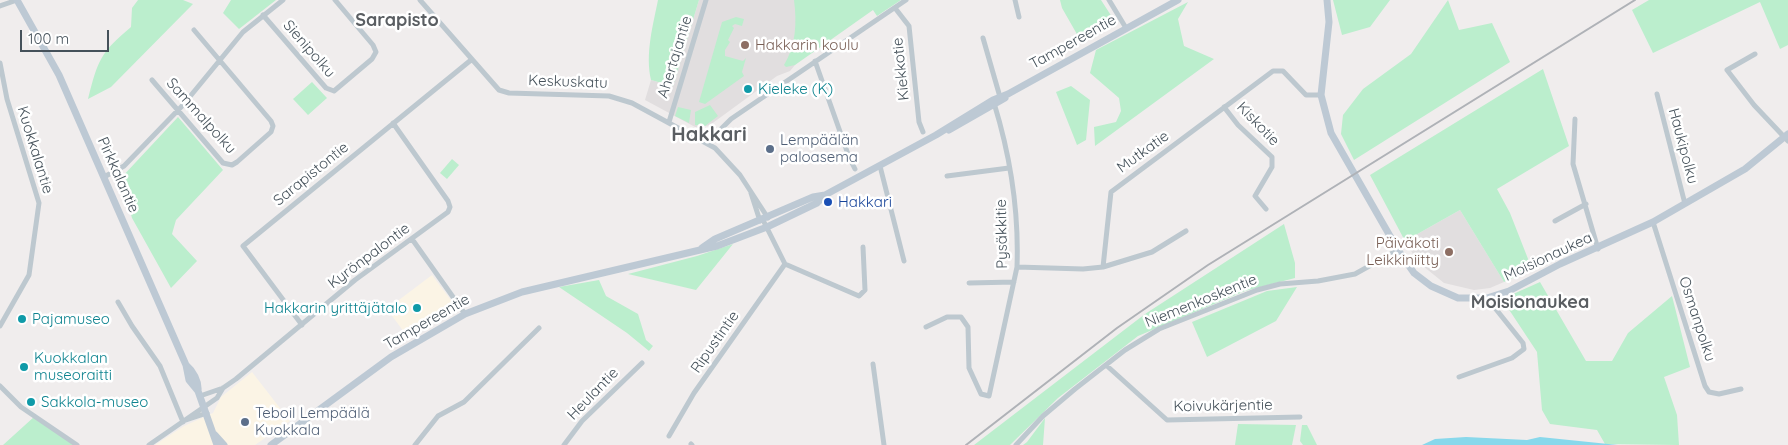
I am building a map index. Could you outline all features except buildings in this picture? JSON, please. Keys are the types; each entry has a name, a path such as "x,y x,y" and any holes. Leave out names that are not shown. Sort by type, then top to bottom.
{"street":[{"path":"0,6 17,0"},
{"name":"Pirkkalantie","path":"17,0 59,75 186,365 189,380 204,405 217,445"},
{"path":"104,178 124,166 178,110 244,32 283,0"},
{"name":"Sienipolku","path":"264,15 326,88 334,91 372,59 376,52 373,45 335,0"},
{"name":"Ahertajantie","path":"669,122 706,0"},
{"path":"707,143 732,119 906,0"},
{"path":"1015,0 1019,16"},
{"path":"1108,0 1126,28"},
{"name":"Tampereentie","path":"265,445 272,443 391,357 464,314 522,292 717,246 765,222 817,203 825,195 1178,0"},
{"name":"Moisionaukea","path":"1327,0 1329,22 1321,96 1325,117 1338,149 1398,250 1414,273 1431,286 1458,298 1487,298 1509,291 1560,264 1653,222 1686,205 1746,169 1787,137"},
{"name":"Keskuskatu","path":"424,1 471,60 496,87 504,92 620,98 707,143 719,151 732,165 751,192 765,222"},
{"name":"Kiekkotie","path":"895,8 909,26 919,122 923,132"},
{"name":"Sammalpolku","path":"152,80 226,164 237,162 272,132 273,126 271,121 194,30"},
{"name":"Pysäkkitie","path":"926,326 948,317 961,317 968,328 969,368 981,394 989,396 1017,267 1014,196 983,38"},
{"path":"1755,54 1727,70 1754,105 1787,137"},
{"name":"Sarapistontie","path":"302,325 243,246 471,60"},
{"path":"815,61 855,169"},
{"name":"Kuokkalantie","path":"0,63 9,106 39,203 29,276 0,326"},
{"name":"Mutkatie","path":"1103,266 1111,192 1224,107 1278,70 1282,71 1302,93 1308,96 1321,96"},
{"name":"Haukipolku","path":"1657,94 1686,205"},
{"name":"Kiskotie","path":"1224,107 1238,125 1272,156 1272,167 1255,196 1266,209"},
{"path":"1575,119 1573,164 1598,248"},
{"name":"Kyrönpalontie","path":"204,405 217,398 223,388 302,325 354,280 448,212 450,207 444,195 393,122"},
{"path":"880,166 904,261"},
{"path":"947,176 1009,168"},
{"name":"Keskuskatu","path":"751,192 765,222"},
{"path":"1555,221 1586,204"},
{"path":"765,222 785,264 859,296 865,290 863,247"},
{"name":"Osmanpolku","path":"1653,222 1705,386 1709,392 1719,394 1741,389"},
{"path":"1017,267 1083,269 1103,266 1152,252 1186,231"},
{"path":"412,239 464,314"},
{"name":"Niemenkoskentie","path":"1016,445 1043,416 1106,365 1125,350 1159,330 1235,299 1280,284 1318,281 1356,274 1398,250"},
{"name":"Ripustintie","path":"669,436 694,393 785,264"},
{"path":"969,283 1014,282"},
{"path":"1459,377 1512,358 1524,349 1523,343 1487,298"},
{"path":"118,302 160,366 184,421"},
{"path":"415,445 438,416 464,402 539,328"},
{"name":"Heulantie","path":"564,445 582,421 642,363"},
{"path":"873,364 884,445"},
{"name":"Koivukärjentie","path":"1106,365 1167,420 1300,417"},
{"path":"0,386 21,407 77,445"},
{"name":"Kyrönpalontie","path":"199,394 223,388"},
{"path":"148,445 204,405"},
{"path":"184,421 207,413"},
{"name":"Pirkkalantie","path":"215,435 224,445"}],"shaded area":[{"name":"Hakkarin koulu","path":"699,0 813,0 812,24 795,65 790,71 777,76 710,125 697,128 645,100 651,80 673,86"},
{"name":"Päiväkoti Leikkiniitty","path":"1460,210 1504,282 1490,288 1474,290 1444,283 1418,262 1405,241"},
{"path":"432,275 453,303 404,332 387,309"},
{"path":"252,372 290,421 255,445 155,445 184,426 213,413 221,397"}],"green space":[{"path":"138,0 183,0 193,4 111,87 88,99 102,58 106,51 131,27 132,8"},
{"path":"231,0 276,0 239,29 223,13"},
{"path":"658,0 699,0 673,86 651,80 649,70 649,50"},
{"path":"794,0 901,0 877,16 873,10 795,65 786,67 784,65 791,50 795,34"},
{"path":"1060,0 1101,0 1112,17 1078,36 1062,8"},
{"path":"1333,0 1390,0 1370,27 1342,35"},
{"path":"1448,0 1459,30 1492,23 1510,62 1354,160 1341,134 1343,115 1363,89 1411,54"},
{"path":"1649,0 1788,0 1788,45 1780,49 1760,2 1653,53 1632,10"},
{"path":"1188,2 1178,19 1184,46 1214,59 1095,146 1094,127 1116,122 1121,111 1119,98 1090,73 1096,50"},
{"path":"736,17 744,19 742,26 735,24 732,26 734,28 728,40 730,42 725,50 725,56 743,61 746,58 742,72 744,76 705,104 699,102 722,22"},
{"path":"1543,69 1569,146 1497,189 1510,213 1532,269 1504,282 1460,210 1405,241 1370,175"},
{"path":"312,82 327,98 308,115 293,99"},
{"path":"1071,86 1090,100 1086,140 1077,145 1056,92"},
{"path":"710,105 718,116 705,126 695,125 695,112"},
{"path":"678,107 691,110 689,123 675,116"},
{"path":"178,117 223,170 176,220 172,234 197,261 171,288 132,218 121,178"},
{"path":"452,159 459,165 447,179 440,173"},
{"path":"1284,224 1295,263 1295,278 1245,291 1138,336 1058,398 1010,445 974,445 1145,314"},
{"path":"733,244 696,290 628,274 697,256"},
{"path":"599,280 606,296 638,314 646,340 653,346 649,351 627,333 559,287"},
{"path":"1540,282 1586,361 1612,361 1628,333 1672,296 1690,367 1664,377 1677,415 1679,445 1605,444 1597,430 1550,424 1542,410 1537,352 1502,299"},
{"path":"1297,287 1276,321 1207,357 1192,322 1267,291"},
{"path":"35,416 77,445 3,445"},
{"path":"1045,418 1043,445 1023,445 1027,442"},
{"path":"1238,424 1296,425 1292,445 1235,445"},
{"path":"1302,425 1307,425 1317,445 1303,445 1300,441"}],"water":[{"path":"1466,437 1527,440 1540,437 1618,445 1422,445 1435,439"}],"railway":[{"path":"966,445 1117,328 1208,265 1635,0"}],"place":[{"name":"Hakkarin koulu","path":"745,45"},
{"name":"Kieleke (K)","path":"748,89"},
{"name":"Lempäälän paloasema","path":"770,149"},
{"name":"Hakkari","path":"828,202"},
{"name":"Päiväkoti Leikkiniitty","path":"1449,252"},
{"name":"Hakkarin yrittäjätalo","path":"417,308"},
{"name":"Pajamuseo","path":"22,319"},
{"name":"Kuokkalan museoraitti","path":"24,367"},
{"name":"Sakkola-museo","path":"31,402"},
{"name":"Teboil Lempäälä Kuokkala","path":"245,422"}],"district":[{"name":"Sarapisto","path":"397,21"},
{"name":"Hakkari","path":"709,135"},
{"name":"Moisionaukea","path":"1530,303"}]}
